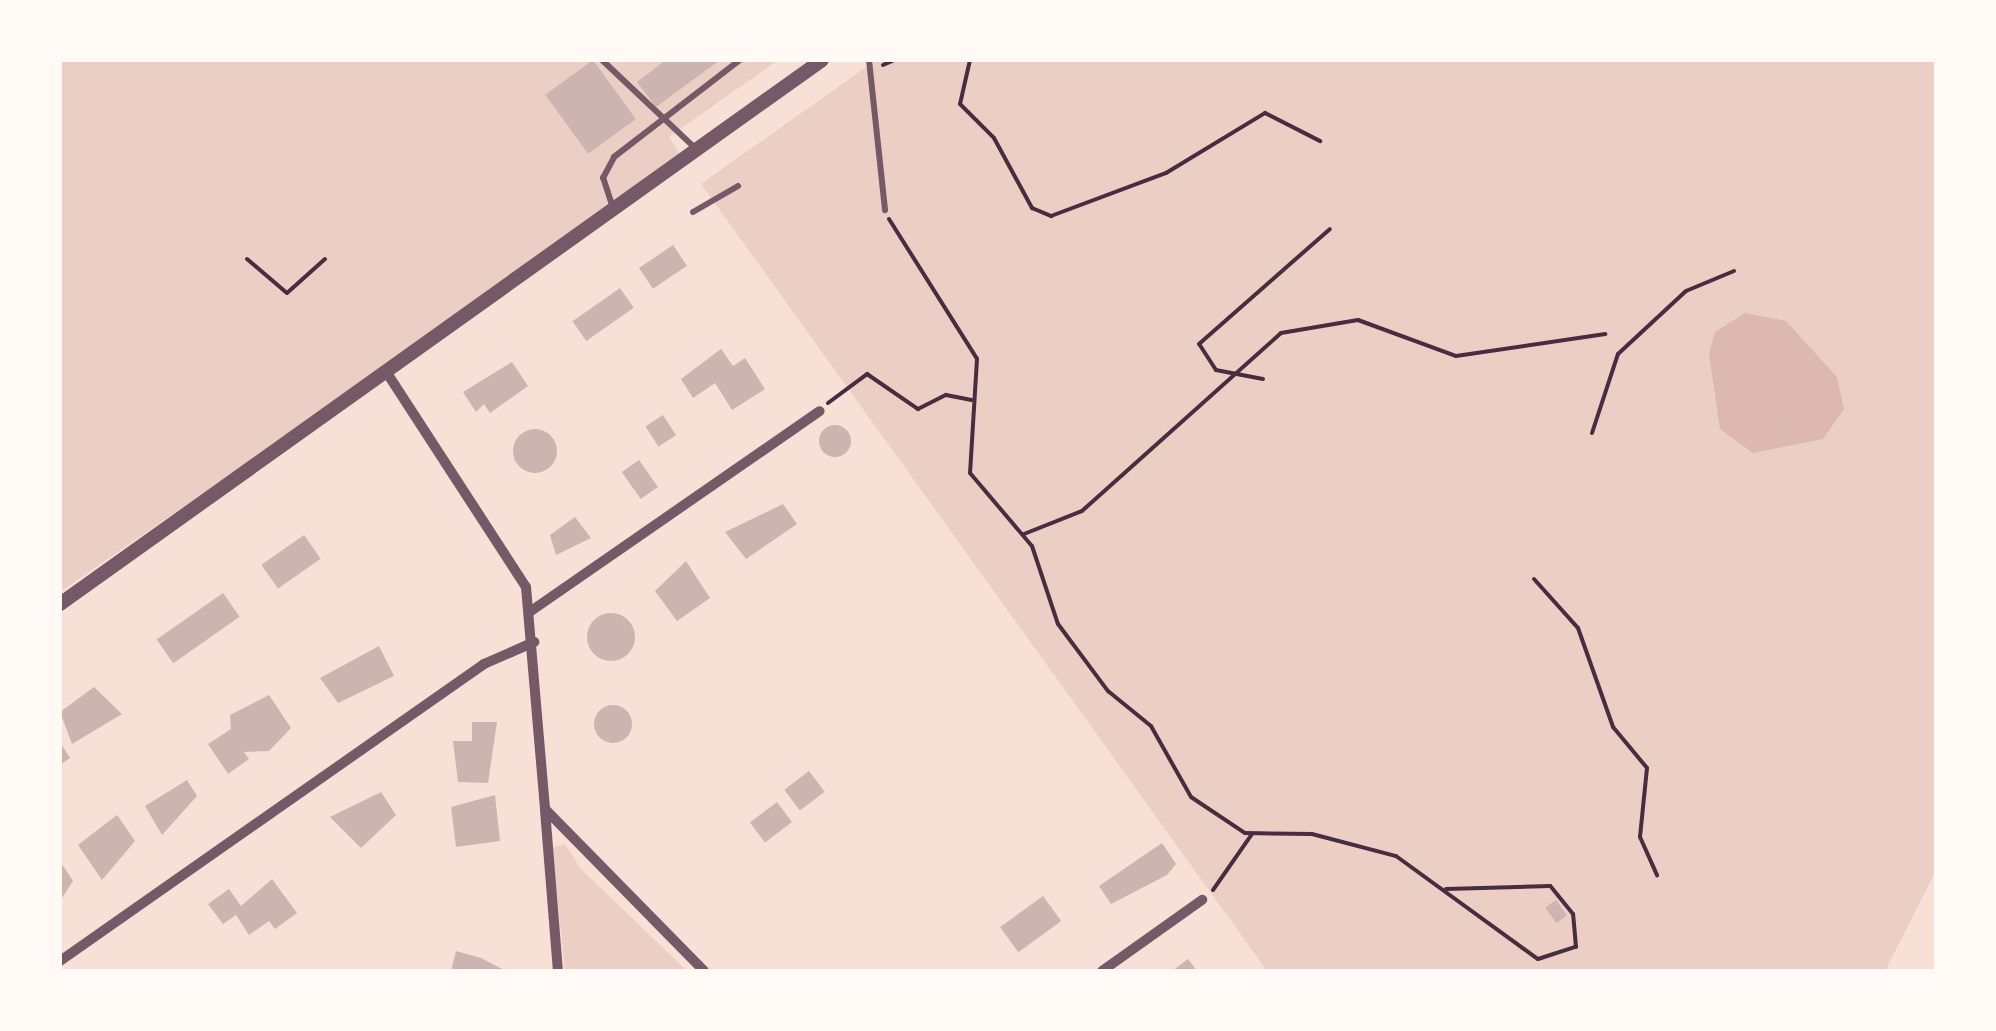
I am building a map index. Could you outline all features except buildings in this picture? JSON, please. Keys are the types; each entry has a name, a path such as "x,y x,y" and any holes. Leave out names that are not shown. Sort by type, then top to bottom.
{"street":[{"path":"60,604 822,60"},
{"path":"387,373 501,539 531,611 558,971"},
{"path":"531,611 820,411"},
{"path":"60,962 484,664 534,642"},
{"path":"545,809 704,971"},
{"path":"1102,971 1202,900"}],"lane":[{"path":"602,60 697,150"},
{"path":"614,210 603,178 660,116 740,60"},
{"path":"871,64 885,210"},
{"path":"693,212 738,186"}],"path":[{"path":"871,64 894,60"},
{"path":"970,60 960,104 994,138 1032,208 1051,216 1166,173 1266,113 1320,142"},
{"path":"885,210 972,347 980,374 972,400 970,473 1024,534 1058,624 1108,691 1151,726 1172,777 1212,817 1252,834 1349,841 1446,889 1538,959 1576,948 1573,914 1550,886 1446,889"},
{"path":"1262,378 1230,374 1202,362 1201,340 1330,228"},
{"path":"247,259 287,293 325,258"},
{"path":"1592,433 1604,376 1624,348 1686,291 1734,271"},
{"path":"1024,534 1082,511 1230,374 1281,333 1335,321 1456,356 1605,334"},
{"path":"820,411 868,374 918,409 946,396 972,400"},
{"path":"1534,579 1578,628 1613,727 1647,768 1640,837 1658,876"},
{"path":"1202,900 1252,834"}],"shaded area":[{"path":"60,60 778,60 669,137 684,161 60,592"},
{"path":"876,60 1936,60 1936,871 1885,971 1267,971 701,184"},
{"path":"1745,313 1786,321 1837,377 1844,409 1823,439 1753,453 1720,429 1709,354 1715,332"},
{"path":"565,844 581,869 687,971 565,971 552,848"}]}
